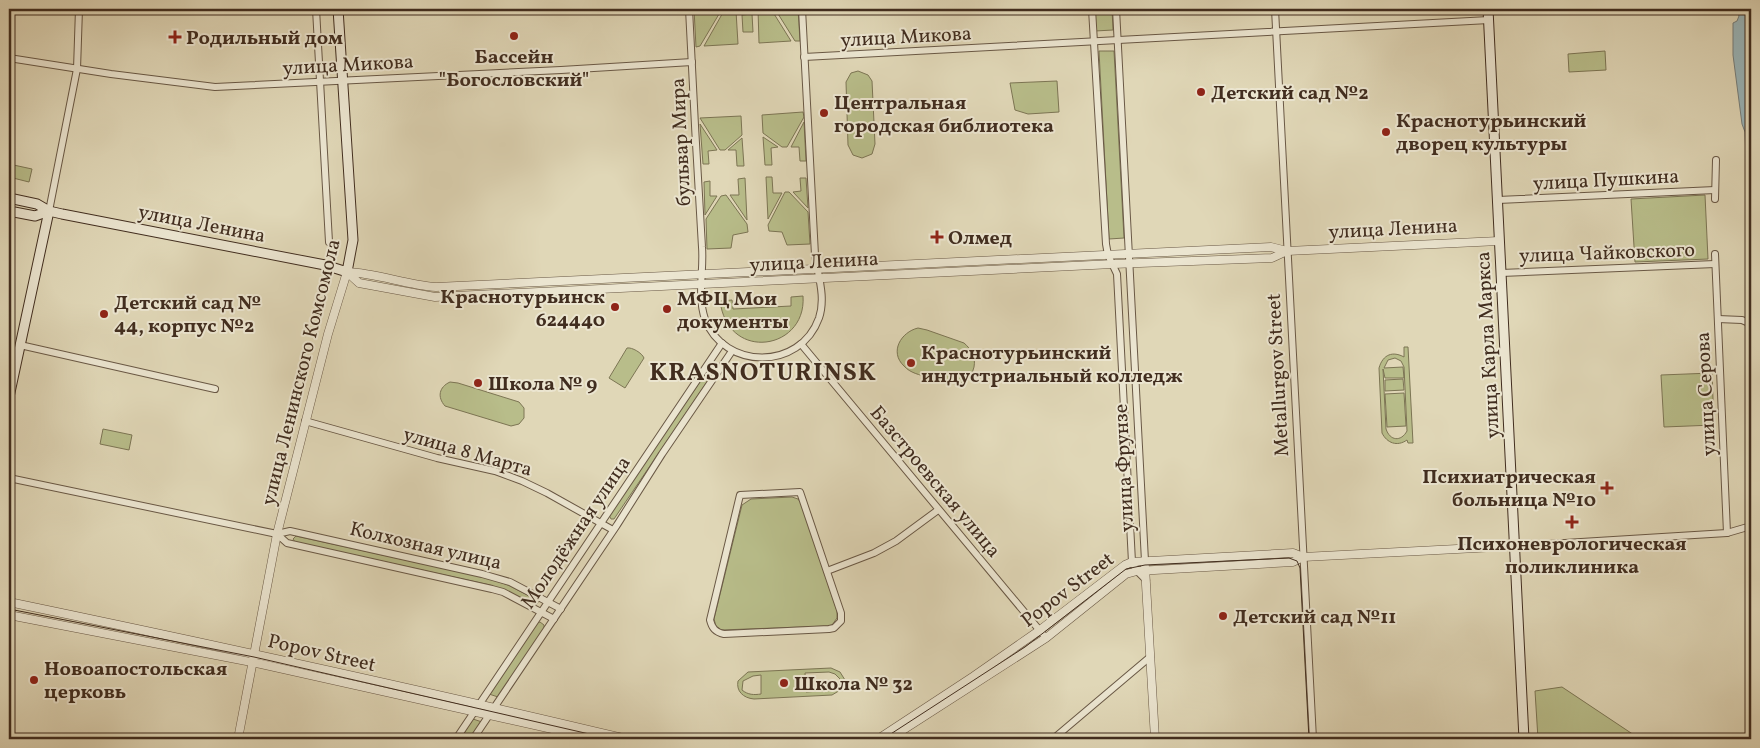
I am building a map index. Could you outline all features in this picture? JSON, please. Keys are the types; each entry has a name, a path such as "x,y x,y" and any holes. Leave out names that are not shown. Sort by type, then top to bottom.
{"main road":[{"name":"улица Ленинского Комсомола","path":"338,9 353,240 347,272"},
{"name":"улица Карла Маркса","path":"1488,9 1524,739"},
{"name":"улица Ленина","path":"9,198 37,204 50,211 325,265 347,272"},
{"name":"улица Ленина","path":"9,211 35,216 50,211"},
{"path":"9,397 50,211"}],"street":[{"path":"50,211 77,69 79,9"},
{"name":"улица Ленинского Комсомола","path":"316,9 329,242"},
{"name":"бульвар Мира","path":"689,9 703,274 702,298 705,317 711,331 732,351"},
{"path":"732,351 749,357 773,358 788,352 801,344 816,326 821,311 822,291 817,269 802,9"},
{"path":"1092,9 1108,255"},
{"path":"1116,9 1128,254"},
{"name":"Metallurgov Street","path":"1275,9 1313,739"},
{"name":"улица Микова","path":"804,57 1489,20"},
{"name":"улица Микова","path":"9,58 214,87 530,72 692,62"},
{"path":"1715,199 1716,160"},
{"name":"улица Пушкина","path":"1498,200 1715,190"},
{"name":"улица Ленина","path":"347,272 362,273 422,286 436,287 1271,247 1287,251 1499,241"},
{"name":"улица Ленина","path":"347,272 359,283 435,297 1272,258 1287,251"},
{"name":"улица Фрунзе","path":"1128,254 1144,561 1141,571"},
{"name":"улица Серова","path":"1715,254 1727,533"},
{"name":"улица Фрунзе","path":"1108,255 1117,274 1132,562 1141,571 1146,580 1155,739"},
{"name":"улица Чайковского","path":"1501,273 1715,264"},
{"path":"835,268 836,278"},
{"name":"улица Ленинского Комсомола","path":"238,739 277,534 330,324 347,272"},
{"path":"687,275 688,285"},
{"path":"1718,319 1742,320 1751,324"},
{"name":"Молодёжная улица","path":"456,739 722,343"},
{"name":"Базстроевская улица","path":"801,344 1046,638"},
{"path":"20,345 215,389"},
{"name":"Молодёжная улица","path":"473,739 732,351"},
{"name":"улица 8 Марта","path":"305,421 438,458 495,471 547,493 613,530"},
{"name":"Колхозная улица","path":"9,478 277,534 290,531 482,574 510,582 561,609"},
{"path":"800,492 826,570 842,617 834,628 724,634 712,628 710,620 740,496 800,492"},
{"path":"826,570 874,553 938,510"},
{"name":"Popov Street","path":"878,739 974,676 1040,630 1125,565 1132,562 1292,553 1303,557 1514,546 1727,533 1751,526"},
{"name":"Колхозная улица","path":"277,534 287,543 492,588 554,619"},
{"name":"Popov Street","path":"889,739 1046,638 1126,574 1141,571 1293,562 1303,557"},
{"name":"Popov Street","path":"9,602 255,654 478,708"},
{"name":"Popov Street","path":"9,614 627,739"},
{"path":"1053,739 1150,657"},
{"name":"Popov Street","path":"493,711 597,739"}],"green space":[{"path":"694,9 722,9 700,46 696,47"},
{"path":"725,9 736,11 738,44 704,46"},
{"path":"758,9 771,9 791,41 759,43"},
{"path":"775,9 798,9 800,41 795,41"},
{"path":"1094,9 1112,9 1113,30 1095,31"},
{"path":"752,14 753,32 743,32 742,15"},
{"path":"1099,51 1114,51 1124,238 1109,239"},
{"path":"1605,51 1606,70 1569,72 1568,54"},
{"path":"858,71 868,75 872,81 875,144 872,154 862,158 853,155 848,145 846,82 851,73"},
{"path":"1057,81 1059,112 1028,114 1015,110 1010,83"},
{"path":"803,112 804,117 787,147 782,147 763,133 762,115"},
{"path":"741,116 742,135 725,150 720,150 700,118"},
{"path":"804,122 806,161 800,161 799,147 791,147"},
{"path":"700,124 717,150 708,151 709,164 703,164"},
{"path":"763,137 778,147 771,148 772,165 765,165"},
{"path":"742,138 744,166 737,166 736,150 728,150"},
{"path":"9,164 32,169 29,182 9,177"},
{"path":"766,177 772,177 773,193 782,193 768,219"},
{"path":"745,178 747,220 730,195 739,195 738,179"},
{"path":"800,178 806,178 808,208 793,192 801,191"},
{"path":"710,181 710,196 717,196 705,215 704,182"},
{"path":"785,192 789,192 808,212 810,244 787,245 782,232 769,231 768,225"},
{"path":"726,195 747,224 748,232 733,235 731,248 707,249 706,219 721,196"},
{"path":"1705,195 1708,259 1635,262 1631,199"},
{"path":"803,296 801,314 793,328 781,338 766,342 751,341 737,334 726,321 720,301 732,300 733,309 791,306 791,297"},
{"path":"918,328 967,345 974,360 974,367 967,380 955,384 948,383 915,373 904,366 897,355 899,343 912,330"},
{"path":"1404,347 1408,347 1413,443 1408,443 1407,440 1393,443 1382,433 1379,368 1383,360 1389,355 1396,354 1404,357","holes":["1395,358 1401,361 1404,367 1407,431 1405,435 1396,439 1390,436 1386,429 1383,369 1385,378 1404,378 1403,367 1384,368 1388,360"]},
{"path":"627,348 637,351 644,358 625,388 609,378"},
{"path":"706,373 711,376 614,519 611,519 609,515"},
{"path":"1712,373 1714,425 1664,427 1661,375"},
{"path":"1403,379 1404,390 1385,391 1385,380"},
{"path":"450,382 519,402 524,408 524,418 519,424 511,426 445,406 442,403 440,392"},
{"path":"1404,393 1406,426 1387,427 1385,394"},
{"path":"103,429 132,435 129,450 100,444"},
{"path":"792,497 798,499 801,503 837,611 837,618 832,625 828,626 721,630 716,626 714,619 742,505 751,499"},
{"path":"296,536 492,579 537,600 538,603 535,606 490,585 295,542 293,539"},
{"path":"540,622 544,625 544,630 498,697 489,694 536,623"},
{"path":"831,668 840,672 845,680 842,689 832,695 754,699 744,696 738,688 738,681 748,672","holes":["829,672 835,674 840,679 838,686 832,690 806,692 805,673","761,675 761,694 751,694 742,690 743,681 753,676"]},
{"path":"1562,687 1640,739 1538,739 1535,691"},
{"path":"473,719 482,722 469,739 460,739"}],"water":[{"path":"1733,9 1751,9 1751,192 1747,185 1745,132 1742,124 1733,55 1733,23 1737,21 1739,16 1737,10"}],"tram line":[{"path":"883,739 1025,647 1126,569 1145,565 1289,558 1297,561 1300,568 1309,739"},
{"path":"9,609 254,657 611,739"}],"place":[{"name":"Бассейн \"Богословский\"","path":"514,36"},
{"name":"Родильный дом","path":"175,37"},
{"name":"Детский сад №2","path":"1201,92"},
{"name":"Центральная городская библиотека","path":"824,113"},
{"name":"Краснотурьинский дворец культуры","path":"1386,132"},
{"name":"Олмед","path":"937,237"},
{"name":"Краснотурьинск 624440","path":"615,307"},
{"name":"МФЦ Мои документы","path":"667,309"},
{"name":"Детский сад № 44, корпус №2","path":"104,314"},
{"name":"Краснотурьинский индустриальный колледж","path":"911,363"},
{"name":"Школа № 9","path":"478,383"},
{"name":"Психиатрическая больница №10","path":"1607,488"},
{"name":"Психоневрологическая поликлиника","path":"1572,522"},
{"name":"Детский сад №11","path":"1223,616"},
{"name":"Новоапостольская церковь","path":"34,680"},
{"name":"Школа № 32","path":"784,683"}],"district":[{"name":"KRASNOTURINSK","path":"763,371"}]}
